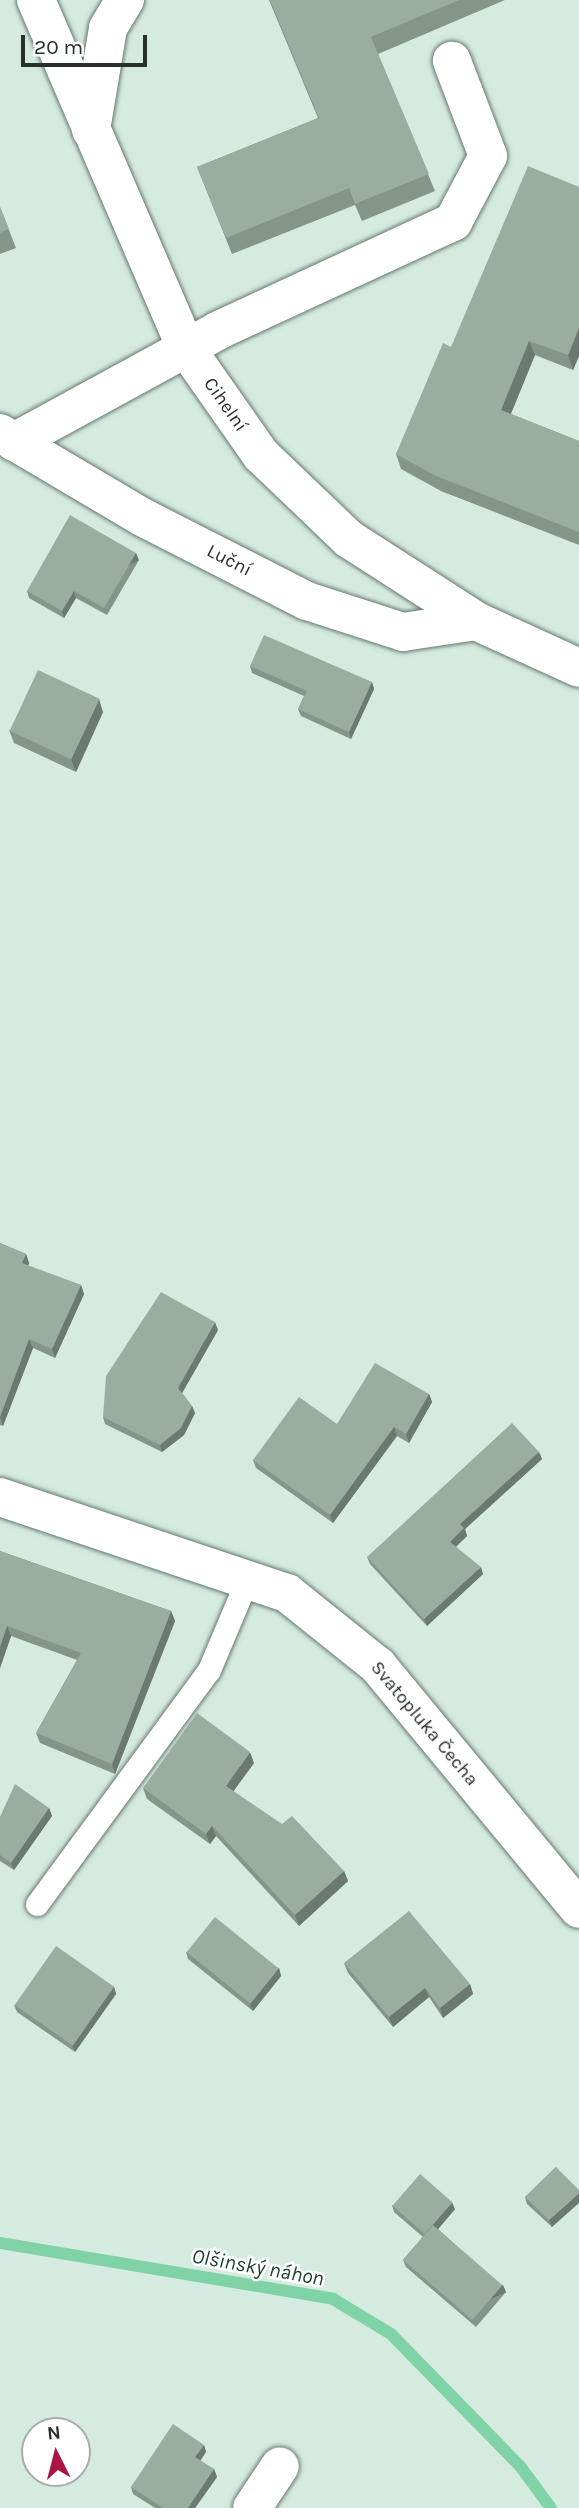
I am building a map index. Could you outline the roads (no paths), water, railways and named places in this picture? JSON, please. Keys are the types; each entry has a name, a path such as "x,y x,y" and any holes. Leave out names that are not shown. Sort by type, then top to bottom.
{"street":[{"name":"Cihelní","path":"36,0 186,348 261,455 349,539 476,621 579,668"},
{"path":"91,130 108,27 125,0"},
{"path":"7,437 186,348 453,222 488,156 452,61"},
{"name":"Luční","path":"7,437 307,601 403,632 476,621"},
{"name":"Svatopluka Čecha","path":"0,1497 287,1593 378,1666 579,1909"},
{"path":"252,2508 280,2466"}],"lane":[{"path":"37,1904 209,1670 247,1580"}],"waterway":[{"name":"Olšinský náhon","path":"0,2243 333,2299 391,2334 520,2466 551,2508"}]}
